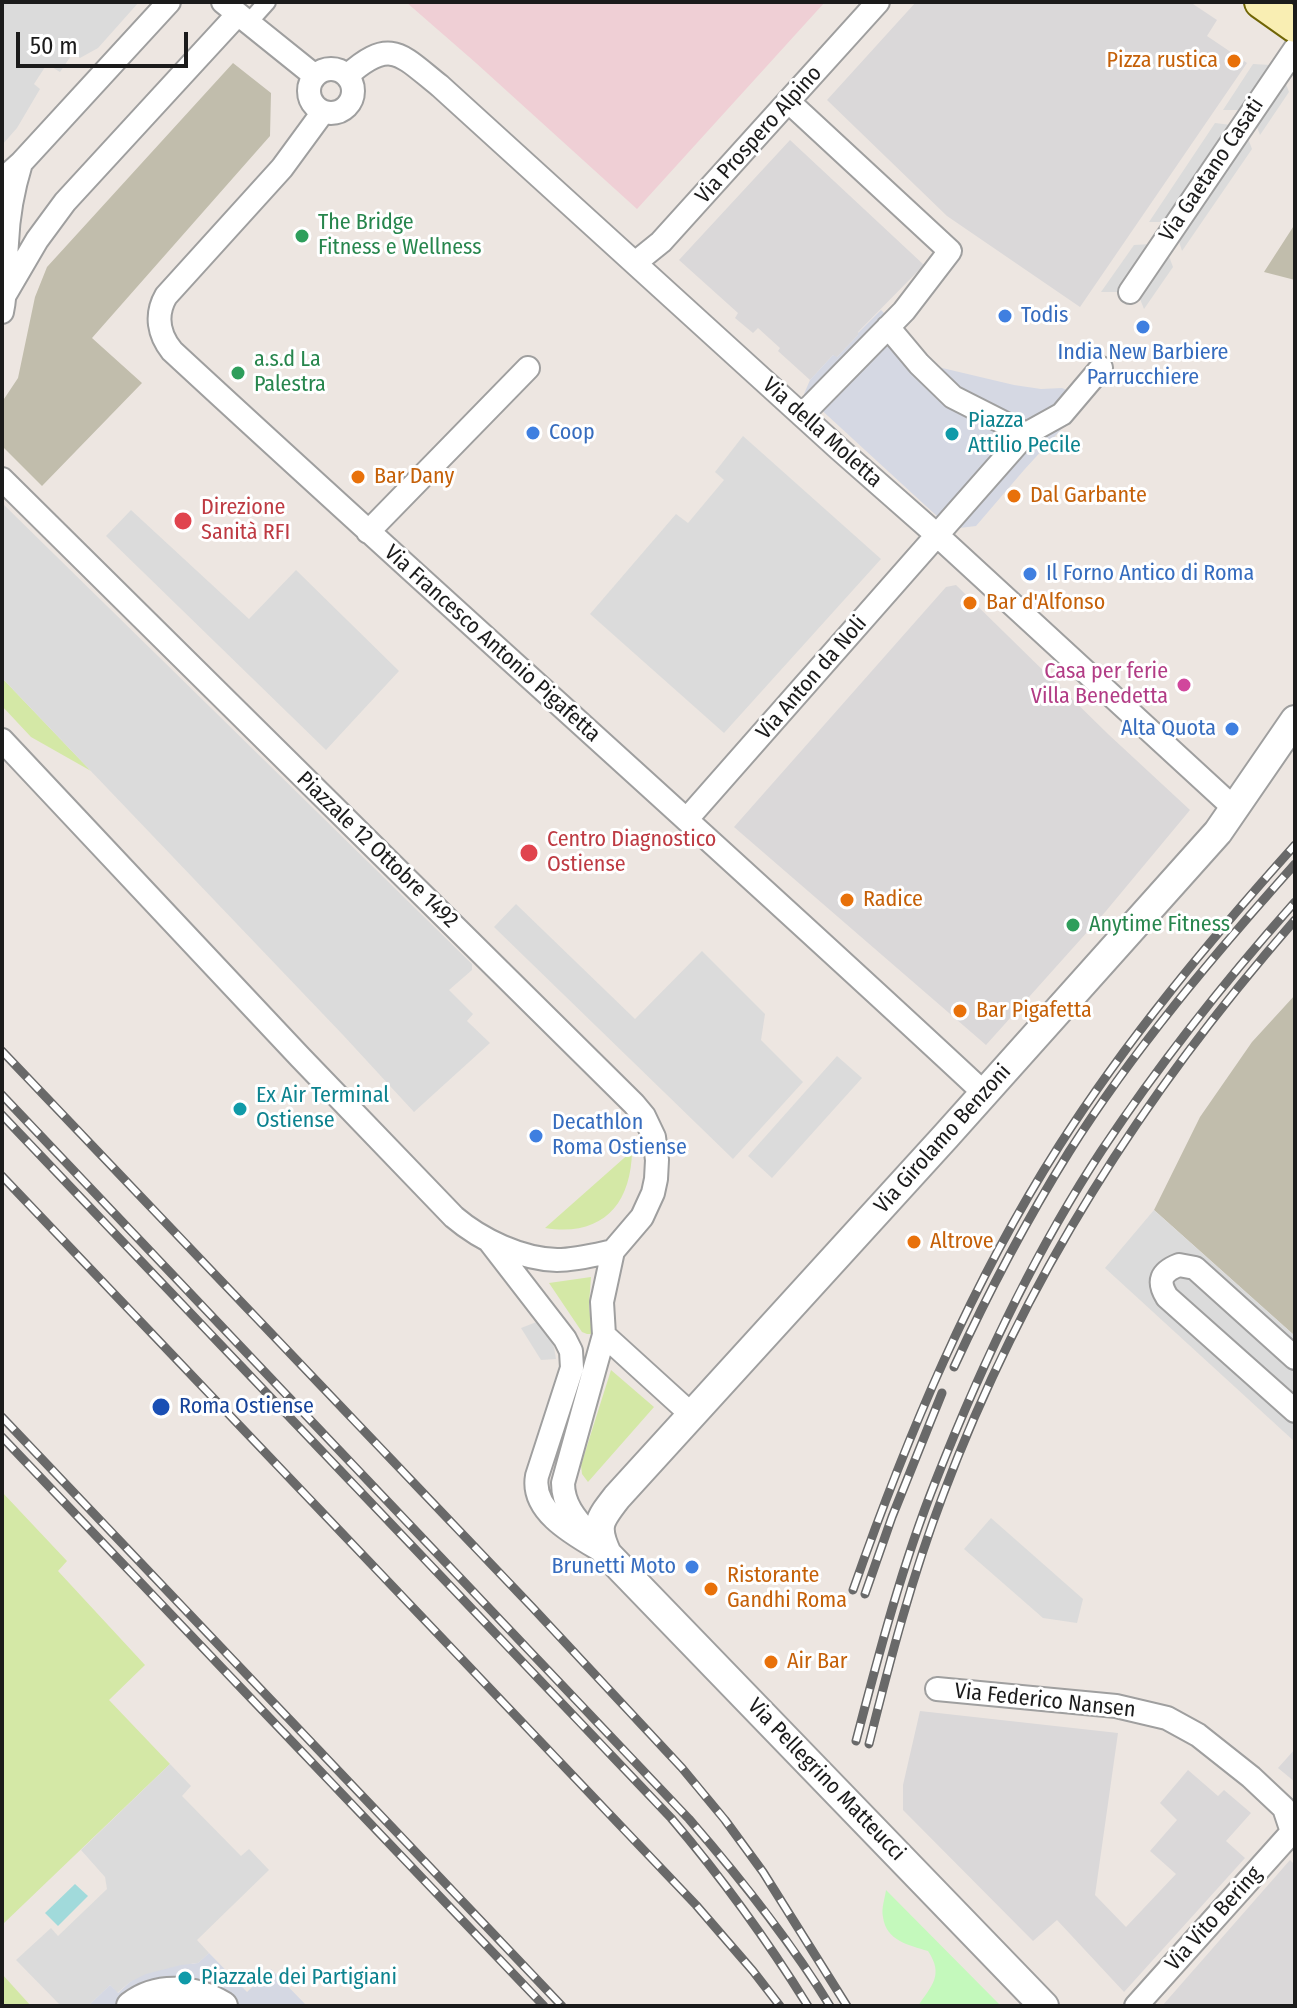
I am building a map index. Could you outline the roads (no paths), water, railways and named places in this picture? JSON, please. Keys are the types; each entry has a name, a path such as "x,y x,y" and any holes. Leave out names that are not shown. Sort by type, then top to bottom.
{"main road":[{"path":"1262,2 1295,26"}],"street":[{"path":"2,180 169,2"},
{"path":"4,302 37,240 65,202 237,13 267,2"},
{"name":"Via Prospero Alpino","path":"635,263 661,242 878,2"},
{"path":"237,13 315,76"},
{"name":"Via Gaetano Casati","path":"1130,292 1295,49"},
{"name":"Via della Moletta","path":"347,76 358,66 381,54 393,53 440,86 1235,809"},
{"path":"329,69 347,76 353,89 350,104 338,113 323,112 317,108 309,96 315,76 329,69"},
{"path":"789,102 950,251 904,311 802,415"},
{"name":"Via Francesco Antonio Pigafetta","path":"323,112 282,168 166,296 160,311 160,330 165,342 368,532 687,819 984,1093"},
{"path":"4,302 9,219 21,163"},
{"path":"888,327 919,364 953,397 1026,434"},
{"path":"368,532 528,368"},
{"path":"938,536 1026,434 1062,414 1101,368"},
{"name":"Piazzale 12 Ottobre 1492","path":"2,479 644,1116 654,1137 657,1160 653,1193 642,1217 613,1251 602,1302 604,1335 563,1489 573,1515 607,1554"},
{"name":"Via Anton da Noli","path":"687,819 938,536"},
{"name":"Via Girolamo Benzoni","path":"607,1554 599,1534 603,1516 1218,832 1295,720"},
{"path":"2,740 461,1223 509,1249 547,1259 567,1260 613,1251"},
{"path":"487,1238 565,1339 572,1356 570,1375 537,1476 537,1491 555,1519 607,1554"},
{"path":"1295,1358 1195,1268 1179,1265 1164,1274 1161,1281 1167,1297 1295,1411"},
{"path":"604,1335 692,1415"},
{"name":"Via Pellegrino Matteucci","path":"607,1554 1044,2006"},
{"name":"Via Federico Nansen","path":"937,1689 1116,1706 1167,1718 1198,1735 1251,1777 1284,1808 1294,1833"},
{"name":"Via Vito Bering","path":"1136,2006 1294,1833"},
{"path":"131,2006 151,1995 171,1992 197,1995 223,2006"}],"water":[{"path":"75,1884 88,1896 58,1926 45,1913"}],"railway":[{"path":"853,1590 943,1362 1027,1198 1085,1106 1142,1028 1295,845"},
{"path":"954,1367 1023,1231 1094,1114 1176,1004 1295,864"},
{"path":"856,1741 912,1544 971,1395 1031,1270 1077,1189 1147,1086 1218,992 1295,902"},
{"path":"869,1744 921,1556 975,1415 1011,1338 1093,1191 1139,1121 1188,1052 1295,920"},
{"path":"2,1051 682,1768 763,1872 847,2006"},
{"path":"2,1095 689,1819 764,1910 830,2006"},
{"path":"2,1115 671,1818 743,1910 808,2006"},
{"path":"2,1176 696,1905 780,2006"},
{"path":"865,1594 942,1393"},
{"path":"2,1417 562,2006"},
{"path":"2,1437 544,2006"}],"place":[{"name":"Pizza rustica","path":"1234,61"},
{"name":"The Bridge Fitness e Wellness","path":"302,236"},
{"name":"Todis","path":"1005,316"},
{"name":"India New Barbiere Parrucchiere","path":"1143,327"},
{"name":"a.s.d La Palestra","path":"238,373"},
{"name":"Coop","path":"533,433"},
{"name":"Piazza Attilio Pecile","path":"952,434"},
{"name":"Bar Dany","path":"358,477"},
{"name":"Dal Garbante","path":"1014,496"},
{"name":"Direzione Sanità RFI","path":"183,521"},
{"name":"Il Forno Antico di Roma","path":"1030,574"},
{"name":"Bar d'Alfonso","path":"970,603"},
{"name":"Casa per ferie Villa Benedetta","path":"1184,685"},
{"name":"Alta Quota","path":"1232,729"},
{"name":"Centro Diagnostico Ostiense","path":"529,853"},
{"name":"Radice","path":"847,900"},
{"name":"Anytime Fitness","path":"1073,925"},
{"name":"Bar Pigafetta","path":"960,1011"},
{"name":"Ex Air Terminal Ostiense","path":"240,1109"},
{"name":"Decathlon Roma Ostiense","path":"536,1136"},
{"name":"Altrove","path":"914,1242"},
{"name":"Roma Ostiense","path":"161,1407"},
{"name":"Brunetti Moto","path":"692,1567"},
{"name":"Ristorante Gandhi Roma","path":"711,1589"},
{"name":"Air Bar","path":"771,1662"},
{"name":"Piazzale dei Partigiani","path":"185,1978"}]}
